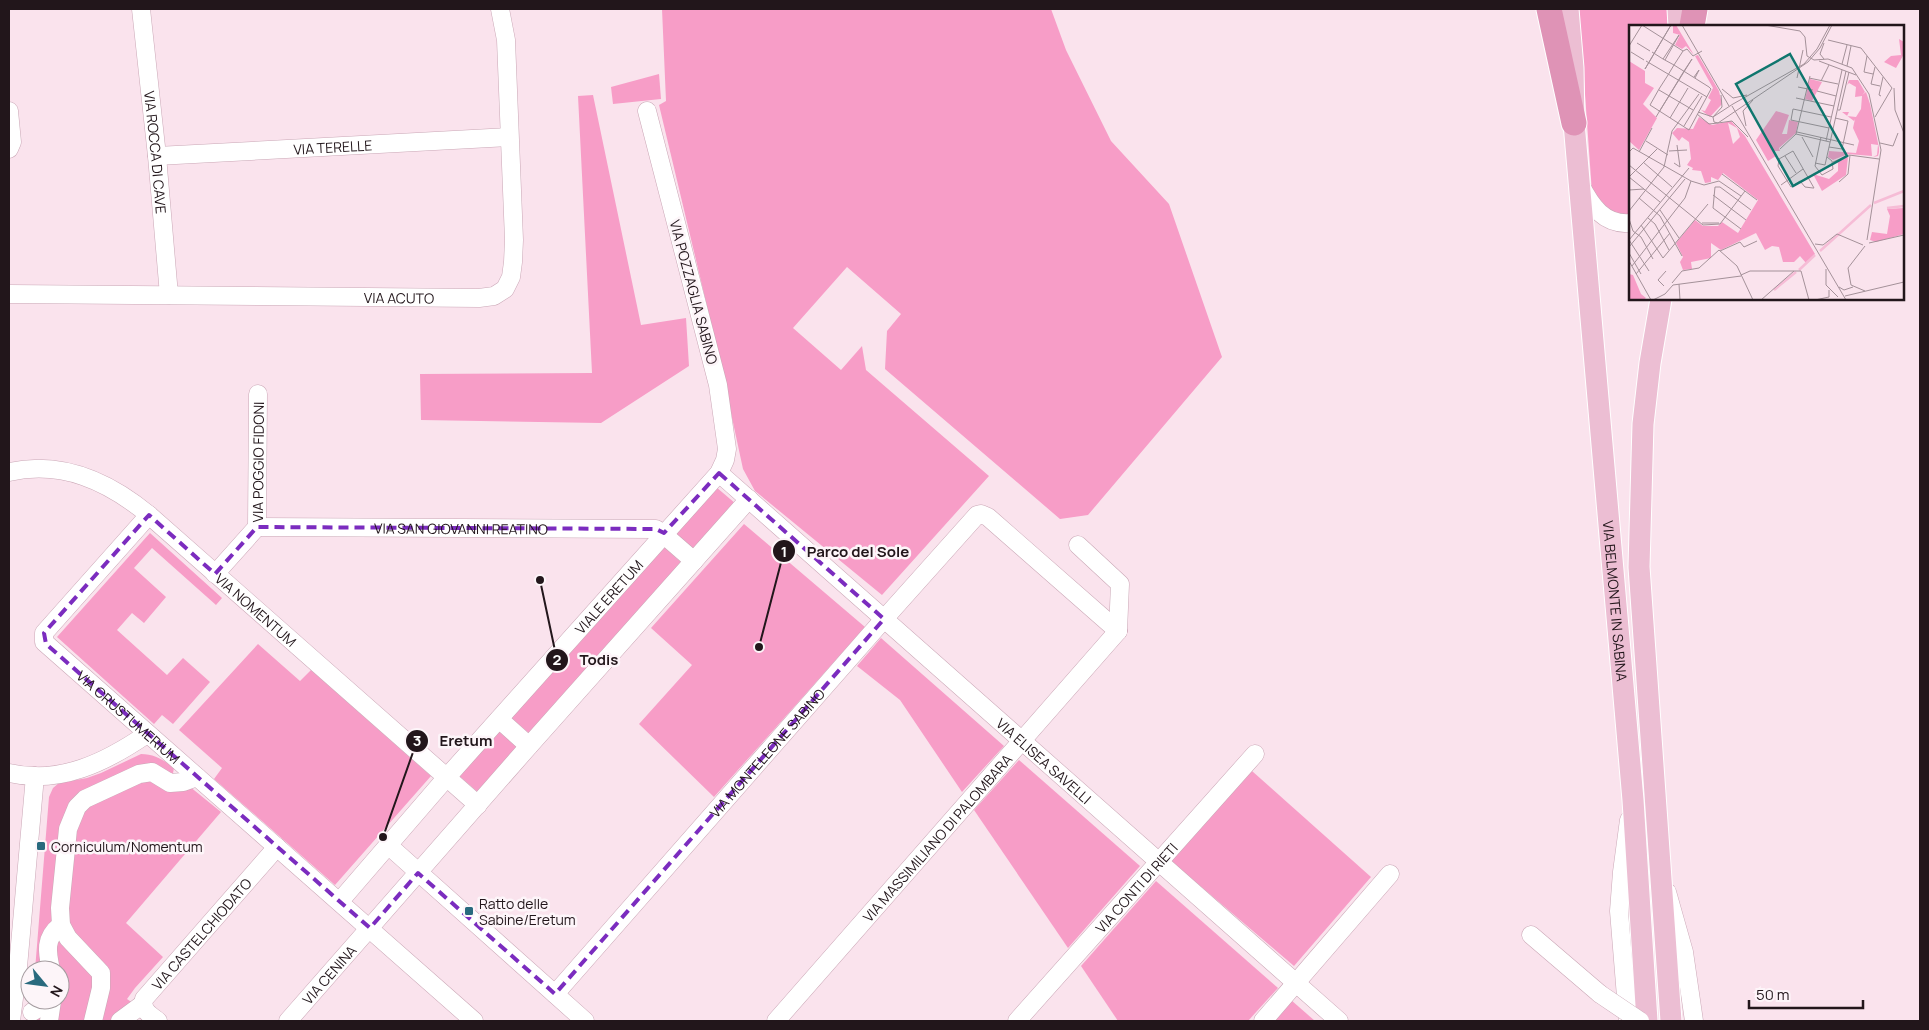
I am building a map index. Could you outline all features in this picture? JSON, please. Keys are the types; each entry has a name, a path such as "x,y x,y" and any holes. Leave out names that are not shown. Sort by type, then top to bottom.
{"highway":[{"path":"1549,9 1574,122"},
{"path":"1692,25 1696,9"}],"main road":[{"name":"VIA BELMONTE IN SABINA","path":"1568,9 1573,68 1574,122 1633,800 1647,1021"},
{"path":"1678,9 1679,25"},
{"name":"VIA BELMONTE IN SABINA","path":"1660,300 1652,344 1644,416 1639,567 1671,1021"}],"street":[{"name":"VIA ROCCA DI CAVE","path":"141,9 157,156 168,295"},
{"name":"VIA ACUTO","path":"9,294 478,298 494,296 505,288 510,281 514,256 506,40 500,9"},
{"path":"9,111 12,142 9,149"},
{"name":"VIA POZZAGLIA SABINO","path":"646,111 718,385 727,449 725,460 719,473"},
{"name":"VIA TERELLE","path":"157,156 509,136"},
{"name":"VIA BELMONTE IN SABINA","path":"1579,182 1589,202 1599,214 1614,221 1629,223"},
{"name":"VIA POGGIO FIDONI","path":"216,574 258,527 258,394"},
{"name":"VIA NOMENTUM","path":"9,472 42,469 75,473 108,485 122,493 149,514 478,805"},
{"name":"VIA ELISEA SAVELLI","path":"719,473 1339,1021"},
{"name":"VIALE ERETUM","path":"340,901 447,777 719,473"},
{"path":"370,928 749,499"},
{"name":"VIA CRUSTUMERIUM","path":"149,514 43,636 46,644 474,1021"},
{"name":"VIA MONTELEONE SABINO","path":"555,994 974,518 981,514 988,517 1118,631"},
{"name":"VIA SAN GIOVANNI REATINO","path":"258,527 656,529 663,534"},
{"path":"663,534 694,561"},
{"path":"1078,545 1120,584 1118,631"},
{"name":"VIA MASSIMILIANO DI PALOMBARA","path":"776,1021 1118,631"},
{"path":"499,719 529,746"},
{"path":"9,773 54,776 96,764 147,734"},
{"name":"VIA CONTI DI RIETI","path":"1017,1021 1255,754"},
{"path":"93,1021 101,988 101,973 68,938 61,925 60,908 68,830 77,808 85,799 139,774 152,772 170,783 183,782 197,777"},
{"path":"11,1021 18,967 35,776"},
{"path":"1628,1021 1619,924 1625,842 1633,800"},
{"path":"388,845 418,874 585,1021"},
{"name":"VIA CASTELCHIODATO","path":"158,1021 145,1010 143,1004 146,996 277,847"},
{"path":"1661,871 1684,952 1694,1021"},
{"path":"1263,1021 1390,874"},
{"path":"49,960 46,943 52,933 61,925"},
{"name":"VIA CENINA","path":"288,1021 370,928"},
{"path":"1531,935 1600,994 1640,1021"},
{"path":"120,1021 143,1004"},
{"path":"32,1012 36,1010"}],"highlighted area":[{"path":"719,473 884,619 555,994 418,873 370,928 46,644 44,633 149,515 215,574 257,527 656,529 664,533"}],"shaded area":[{"path":"662,9 1051,9 1066,50 1111,141 1169,204 1222,357 1088,515 1060,519 885,369 887,331 901,314 847,267 793,328 841,370 862,346 866,370 989,476 882,595 755,491 743,469 717,348 659,105 666,101"},
{"path":"1579,9 1667,9 1668,25 1629,25 1629,219 1616,218 1592,193"},
{"path":"659,74 661,99 613,104 611,87"},
{"path":"593,95 641,325 686,318 689,366 601,423 421,420 420,374 592,373 578,96"},
{"path":"716,487 736,504 694,551 675,533"},
{"path":"744,524 865,627 714,797 639,724 692,665 651,628"},
{"path":"150,533 222,598 216,605 152,548 134,568 166,597 144,623 132,613 117,630 167,675 183,658 210,682 173,724 162,715 154,724 57,637"},
{"path":"663,546 683,564 531,735 510,717"},
{"path":"881,638 1004,746 962,792 900,700 857,666"},
{"path":"258,644 300,681 311,670 431,776 335,885 214,779 222,768 179,730"},
{"path":"499,728 520,748 480,794 458,775"},
{"path":"141,754 155,756 174,768 173,773 221,812 126,923 163,957 127,999 140,1008 128,1021 29,1021 31,1010 70,1010 70,960 36,960 49,797 53,788 59,783 87,778"},
{"path":"1019,760 1140,866 1068,948 974,810"},
{"path":"1252,771 1371,877 1294,966 1171,861"},
{"path":"1156,881 1278,988 1248,1021 1118,1021 1081,966"},
{"path":"1291,1000 1315,1021 1272,1021"}],"place":[{"name":"Todis","path":"540,580"},
{"name":"Parco del Sole","path":"759,647"},
{"name":"Eretum","path":"383,837"},
{"name":"Corniculum/Nomentum","path":"41,846"},
{"name":"Ratto delle Sabine/Eretum","path":"469,911"}]}
